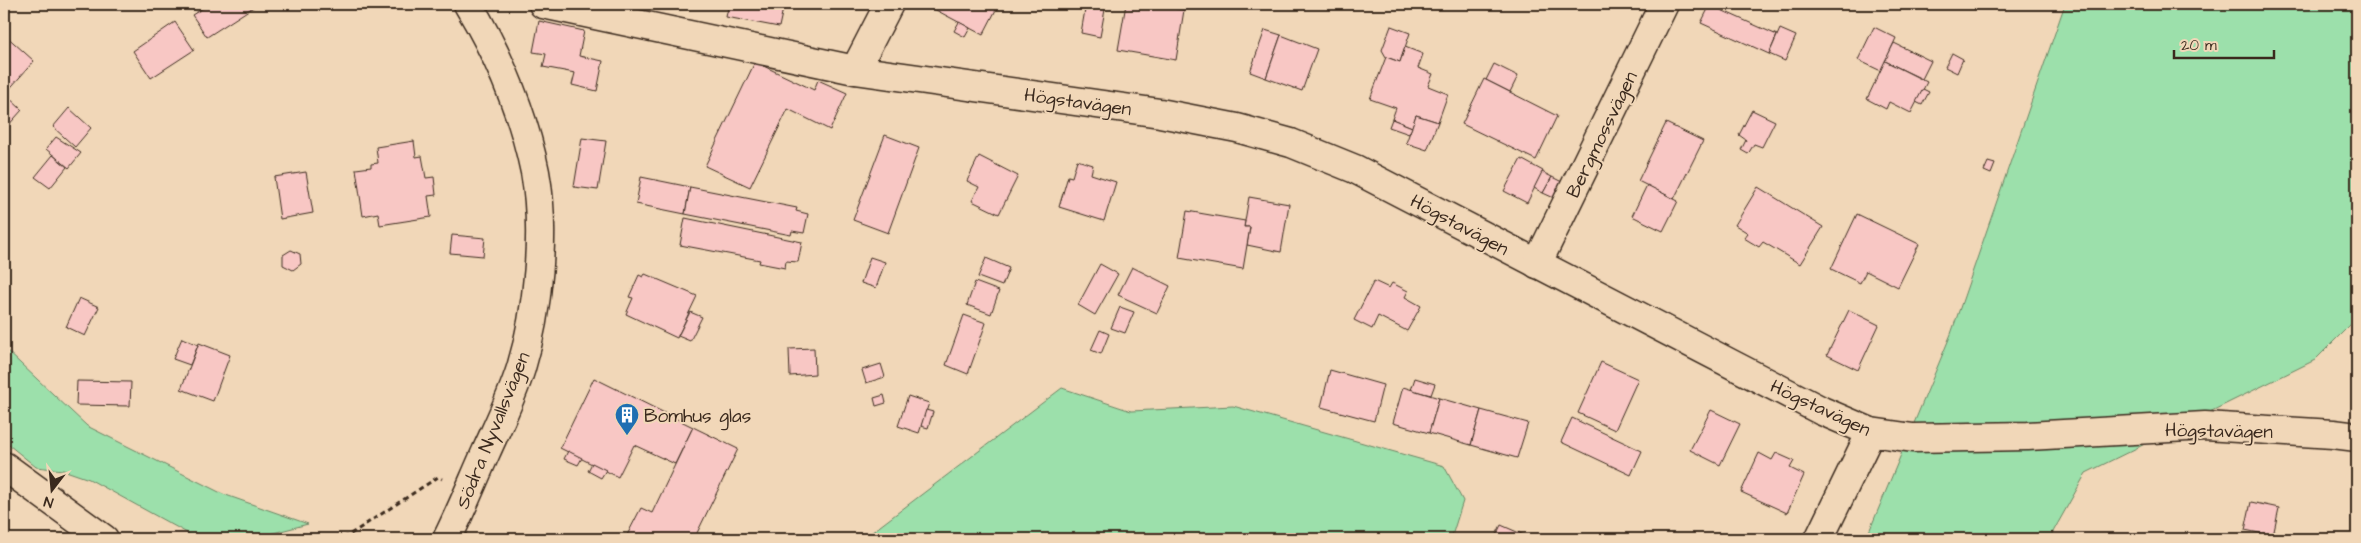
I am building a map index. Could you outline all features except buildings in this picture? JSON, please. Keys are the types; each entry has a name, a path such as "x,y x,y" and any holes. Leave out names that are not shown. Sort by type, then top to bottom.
{"street":[{"name":"Södra Nyvallsvägen","path":"447,539 521,368 533,312 539,264 539,225 535,174 524,127 499,60 468,4"},
{"name":"Högstavägen","path":"543,4 855,70 1160,113 1238,128 1291,143 1354,169 1822,411 1871,432 1913,438 1959,439 2205,426 2357,437"},
{"path":"855,70 889,4"},
{"name":"Bergmossvägen","path":"1537,264 1664,4"},
{"path":"1819,539 1871,432"},
{"path":"4,466 104,539"}],"path":[{"path":"344,539 438,477 470,489"}],"green space":[{"path":"2065,4 2357,4 2357,318 2315,360 2086,473 2049,539 1866,539 1951,334"},
{"path":"4,348 87,426 223,494 308,524 250,539 198,539 89,479 63,470 36,467 4,441"},
{"path":"1062,388 1131,411 1233,406 1444,466 1463,501 1451,539 863,539"}],"place":[{"name":"Bomhus glas","path":"627,436"}]}
